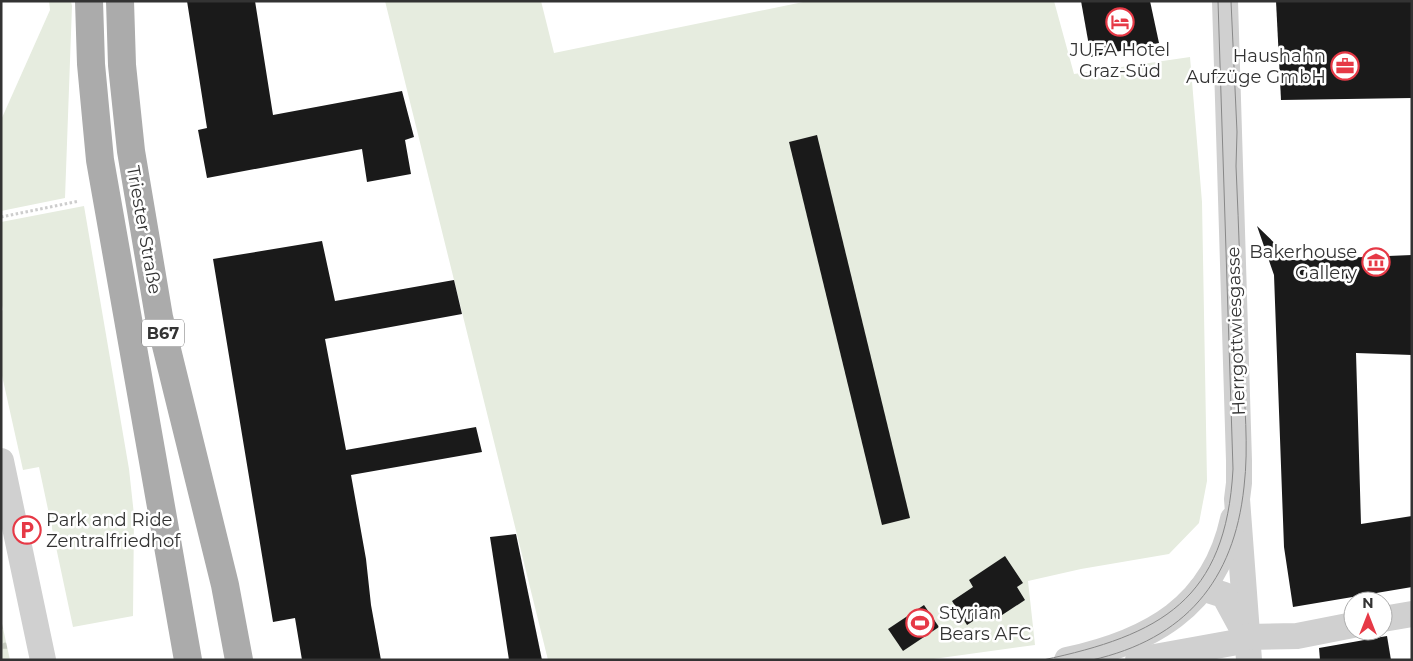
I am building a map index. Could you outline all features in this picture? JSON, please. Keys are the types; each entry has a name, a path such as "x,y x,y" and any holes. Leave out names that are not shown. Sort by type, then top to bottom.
{"main road":[{"name":"Triester Straße","path":"89,1 91,64 100,160 188,660"},
{"name":"Triester Straße","path":"120,1 122,65 131,151 159,316 225,585 239,660"}],"street":[{"name":"Herrgottwiesgasse","path":"1225,1 1240,461 1240,483 1237,499 1248,649"},
{"path":"1,461 43,660"},
{"path":"1067,660 1091,655 1135,640 1161,626 1182,610 1202,588 1222,556 1237,499"},
{"path":"1202,588 1224,595 1248,649"},
{"path":"1393,617 1412,614"},
{"path":"1138,660 1232,643 1248,649 1297,636 1343,627"}],"path":[{"path":"1,217 81,201"}],"green space":[{"path":"49,1 71,1 72,6 65,198 1,211 1,120 50,10"},
{"path":"385,1 541,1 554,53 808,1 1054,1 1074,74 1190,57 1202,202 1207,481 1199,523 1169,554 1081,569 1028,581 1035,645 926,660 548,660"},
{"path":"84,206 129,469 134,515 133,616 73,627 39,467 23,470 1,371 1,311 3,310 1,300 1,222"},
{"path":"1,619 10,660 1,660"}],"building":[{"path":"187,1 255,1 273,115 402,91 414,137 405,140 411,174 367,182 362,149 207,178 198,130 207,128"},
{"name":"JUFA Hotel Graz-Süd","path":"1081,1 1150,1 1159,43 1091,57"},
{"name":"Haushahn Aufzüge GmbH","path":"1276,1 1412,1 1412,98 1281,100"},
{"path":"817,135 910,518 882,525 789,142"},
{"path":"1257,226 1292,260 1412,255 1412,355 1356,353 1361,524 1412,516 1412,587 1388,591 1343,591 1343,599 1293,607 1284,547 1274,275"},
{"path":"322,241 335,301 454,280 462,314 325,339 346,450 476,427 482,452 351,475 381,660 302,660 295,618 273,622 213,259"},
{"path":"516,534 542,660 509,660 490,537"},
{"path":"1005,556 1023,583 1017,587 1025,600 996,619 990,610 967,625 952,601 973,587 969,580"},
{"path":"924,605 939,627 903,651 888,629"},
{"path":"1359,641 1388,641 1391,660 1320,660 1319,648"}],"tram line":[{"path":"1043,660 1085,650 1121,638 1153,623 1180,604 1201,580 1217,551 1228,514 1233,469 1218,1"},
{"path":"1092,660 1125,650 1154,637 1178,621 1199,601 1216,578 1229,551 1238,521 1244,487 1246,440 1236,166 1237,132 1231,1"}],"place":[{"name":"JUFA Hotel Graz-Süd","path":"1120,22"},
{"name":"Haushahn Aufzüge GmbH","path":"1345,66"},
{"name":"Bakerhouse Gallery","path":"1376,262"},
{"name":"Park and Ride Zentralfriedhof","path":"27,530"},
{"name":"Styrian Bears AFC","path":"920,623"}]}
